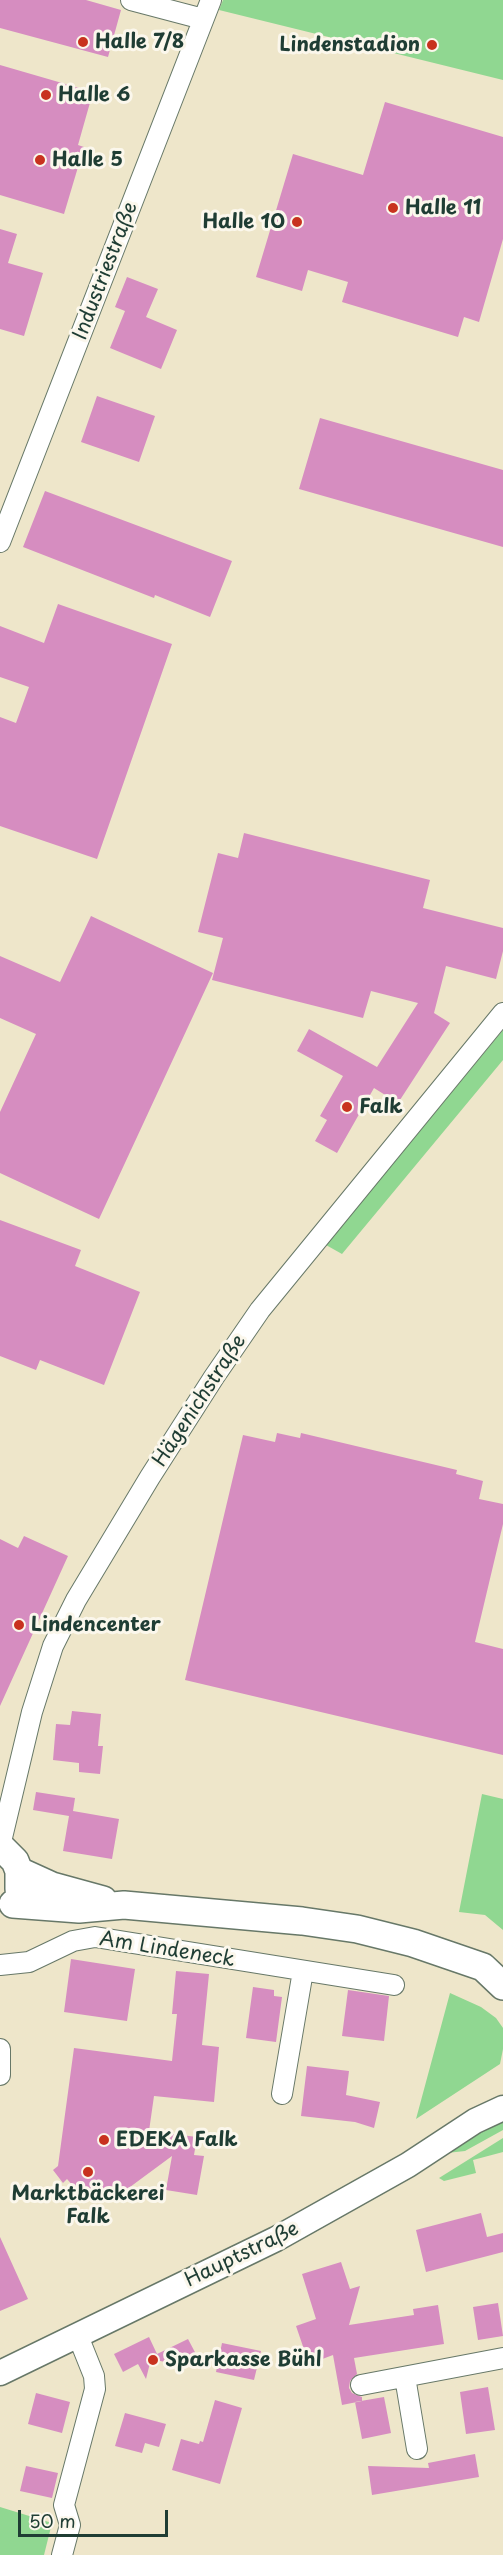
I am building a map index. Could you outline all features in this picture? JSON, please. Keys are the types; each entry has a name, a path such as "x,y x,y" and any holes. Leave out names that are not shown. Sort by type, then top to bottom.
{"main road":[{"path":"0,1846 8,1853 19,1871 20,1882 7,1910 79,1909 124,1905"},
{"path":"19,1871 52,1886 124,1905 302,1921 357,1929 413,1943 493,1969 503,1986"}],"street":[{"path":"130,0 203,19"},
{"name":"Industriestraße","path":"0,542 211,0"},
{"name":"Hägenichstraße","path":"0,1846 38,1690 53,1646 76,1600 150,1477 260,1310 503,1013"},
{"name":"Am Lindeneck","path":"0,1965 29,1962 73,1941 95,1937 394,1985"},
{"path":"282,2094 303,1971"},
{"path":"0,2049 0,2075"},
{"name":"Hauptstraße","path":"475,2121 503,2091"},
{"name":"Hauptstraße","path":"0,2373 318,2217 408,2165 475,2121 503,2108"},
{"path":"62,2555 70,2525 64,2505 95,2389 94,2376 78,2336"},
{"path":"362,2385 503,2358"},
{"path":"405,2377 417,2449"}],"green space":[{"name":"Lindenstadion","path":"223,0 503,0 503,80 219,10"},
{"path":"503,1030 503,1060 342,1254 326,1245"},
{"path":"482,1794 503,1799 503,1930 485,1915 459,1912"},
{"path":"450,1993 481,2007 496,2018 503,2028 500,2064 416,2119"},
{"path":"503,2119 503,2130 465,2151 447,2153"},
{"path":"503,2138 503,2152 473,2160 476,2173 444,2181 439,2178"},
{"path":"0,2507 52,2523 44,2555 0,2555"}],"building":[{"name":"Halle 7/8","path":"0,0 86,0 121,10 108,57 0,28"},
{"path":"0,65 93,92 78,145 84,147 64,214 0,195"},
{"path":"385,102 503,137 503,239 479,322 464,317 458,337 342,302 348,282 308,270 302,291 256,277 293,154 363,175"},
{"path":"0,229 17,234 8,263 43,273 24,336 0,329"},
{"path":"127,277 158,289 146,317 177,330 161,369 110,348 125,311 115,307"},
{"path":"97,396 155,416 139,462 81,442"},
{"path":"320,418 503,470 503,547 299,489"},
{"path":"45,491 232,561 210,617 155,595 154,598 23,547"},
{"path":"58,604 172,644 97,859 0,826 0,717 16,723 29,687 0,677 0,626 44,643"},
{"path":"244,833 430,880 423,908 503,928 503,951 496,979 446,966 434,1013 450,1023 398,1103 374,1088 337,1153 315,1141 327,1120 320,1116 343,1076 297,1051 309,1029 377,1067 418,1003 371,991 363,1018 212,980 223,938 198,932 218,853 238,858"},
{"path":"91,916 213,973 99,1219 0,1173 0,1112 36,1034 0,1018 0,956 60,982"},
{"path":"0,1220 81,1250 75,1266 140,1292 104,1385 40,1360 36,1370 0,1356"},
{"path":"277,1433 300,1438 301,1433 457,1470 456,1474 483,1481 479,1499 503,1504 503,1524 475,1642 503,1649 503,1755 185,1680 243,1435 275,1442"},
{"name":"Lindencenter","path":"24,1536 68,1556 0,1706 0,1539 18,1548"},
{"path":"72,1711 101,1714 98,1746 103,1746 100,1774 79,1772 79,1763 53,1760 56,1724 70,1725"},
{"path":"36,1792 75,1798 73,1811 119,1819 112,1859 63,1851 69,1816 33,1810"},
{"path":"71,1959 135,1969 127,2021 64,2012"},
{"path":"176,1971 209,1974 202,2045 219,2047 214,2102 154,2096 149,2131 197,2137 194,2155 204,2156 197,2195 166,2190 172,2156 130,2187 129,2194 74,2187 67,2179 63,2183 53,2170 58,2166 74,2048 172,2061 177,2014 172,2014"},
{"path":"253,1987 274,1990 274,1996 282,1997 276,2042 246,2038"},
{"path":"348,1990 389,1996 384,2041 342,2036"},
{"path":"307,2066 349,2071 346,2095 380,2102 374,2128 355,2122 301,2116"},
{"path":"481,2213 487,2237 503,2233 503,2252 426,2272 416,2230"},
{"path":"0,2237 28,2299 0,2311"},
{"path":"341,2262 350,2289 360,2286 349,2325 414,2315 413,2309 438,2305 444,2344 354,2358 357,2374 350,2381 349,2388 352,2393 362,2397 362,2401 342,2405 333,2355 309,2364 296,2326 316,2319 302,2274"},
{"path":"498,2303 503,2336 478,2340 473,2307"},
{"name":"Sparkasse Bühl","path":"149,2337 157,2354 188,2339 197,2356 179,2365 151,2359 146,2379 138,2364 123,2372 114,2354"},
{"path":"222,2343 261,2351 254,2380 216,2372"},
{"path":"488,2387 495,2430 466,2434 460,2392"},
{"path":"36,2393 70,2402 62,2433 28,2424"},
{"path":"384,2397 391,2433 362,2439 355,2402"},
{"path":"215,2400 242,2408 220,2484 172,2470 181,2439 199,2444 200,2441 203,2442"},
{"path":"125,2413 166,2424 159,2447 145,2443 142,2453 115,2446"},
{"path":"475,2454 479,2477 372,2495 368,2466 429,2468 428,2463"},
{"path":"26,2466 58,2473 52,2498 20,2491"}],"place":[{"name":"Halle 7/8","path":"83,42"},
{"name":"Lindenstadion","path":"432,45"},
{"name":"Halle 6","path":"46,95"},
{"name":"Halle 5","path":"40,160"},
{"name":"Halle 11","path":"393,208"},
{"name":"Halle 10","path":"297,222"},
{"name":"Falk","path":"347,1107"},
{"name":"Lindencenter","path":"19,1625"},
{"name":"EDEKA Falk","path":"104,2140"},
{"name":"Marktbäckerei Falk","path":"88,2172"},
{"name":"Sparkasse Bühl","path":"153,2360"}]}
